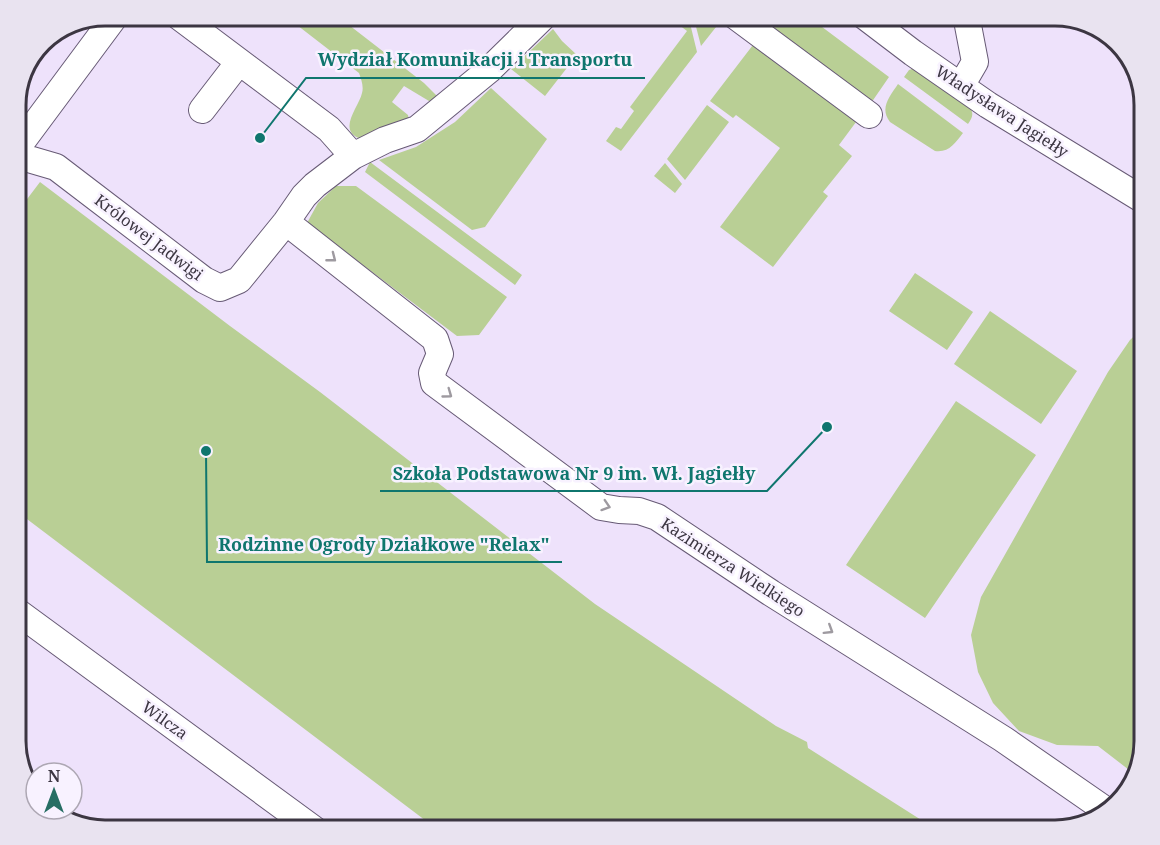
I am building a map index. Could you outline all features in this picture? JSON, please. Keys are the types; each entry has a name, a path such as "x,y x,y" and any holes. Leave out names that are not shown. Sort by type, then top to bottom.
{"street":[{"path":"26,138 108,26"},
{"path":"192,26 329,129 353,156"},
{"name":"Królowej Jadwigi","path":"26,157 56,167 204,280 220,288 239,280 315,185 353,156 385,140 417,129 489,70 534,26"},
{"path":"749,26 869,115"},
{"name":"Władysława Jagiełły","path":"878,26 1004,115 1135,195"},
{"path":"961,86 975,62 968,26"},
{"path":"202,110 239,62"},
{"name":"Kazimierza Wielkiego","path":"286,222 435,339 440,354 432,373 434,383 601,507 639,511 657,517 760,586 1004,739 1099,805"},
{"name":"Wilcza","path":"26,618 301,820"}],"green space":[{"path":"298,26 350,26 424,83 440,99 434,104 404,86 392,102 408,115 409,120 361,139 350,130 351,118 363,90 359,73"},
{"path":"680,26 691,26 697,52 621,151 606,141 616,127 621,129 634,111 630,107 687,31"},
{"path":"696,26 717,26 701,46"},
{"path":"766,26 821,26 889,77 869,106 764,28"},
{"path":"553,29 577,55 545,96 511,69"},
{"path":"756,41 859,118 839,145 852,156 823,192 828,196 773,267 720,227 780,148 736,115 733,118 710,101"},
{"path":"912,69 916,69 969,106 972,115 968,124 904,77"},
{"path":"898,84 963,133 951,146 935,151 890,122 885,112 886,107"},
{"path":"491,88 547,139 485,227 472,230 379,160 416,147 455,122"},
{"path":"707,105 729,122 685,180 667,159"},
{"path":"370,162 522,275 515,285 365,172"},
{"path":"665,163 682,184 675,193 654,176"},
{"path":"40,182 320,392 595,604 776,726 807,742 808,748 921,820 425,820 26,518 26,200"},
{"path":"336,186 356,186 507,297 479,335 457,336 307,223 318,203"},
{"path":"915,273 973,312 947,350 889,311"},
{"path":"990,311 1077,371 1041,424 954,364"},
{"path":"1135,335 1135,740 1128,769 1098,746 1057,745 1019,731 993,703 978,672 971,635 981,597 1108,372"},
{"path":"956,401 1036,455 925,618 846,565"}],"place":[{"name":"Wydział Komunikacji i Transportu","path":"260,138"},
{"name":"Szkoła Podstawowa Nr 9 im. Wł. Jagiełły","path":"827,427"},
{"name":"Rodzinne Ogrody Działkowe \"Relax\"","path":"206,451"}]}
